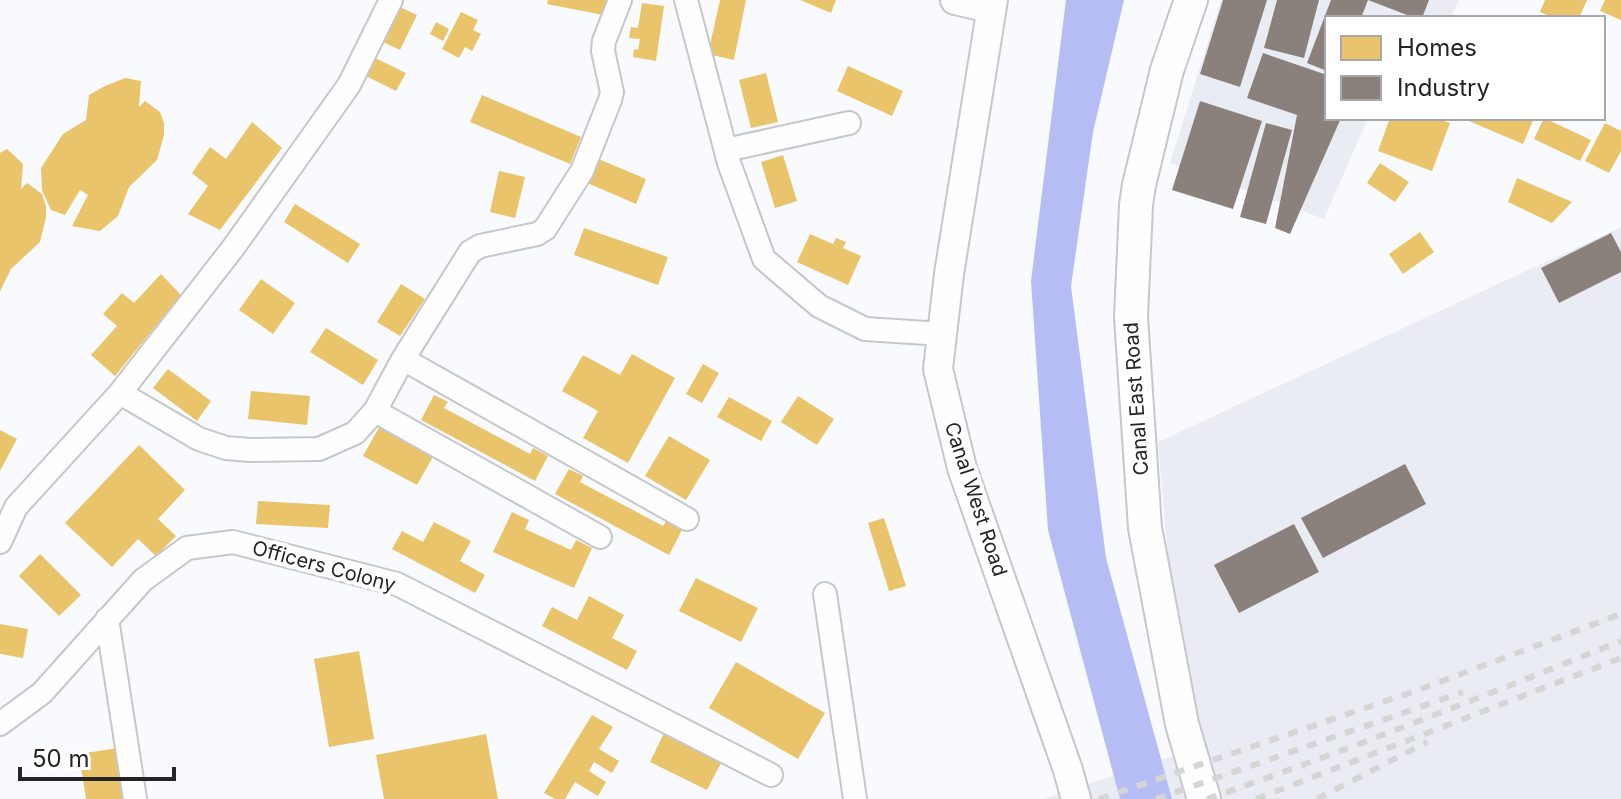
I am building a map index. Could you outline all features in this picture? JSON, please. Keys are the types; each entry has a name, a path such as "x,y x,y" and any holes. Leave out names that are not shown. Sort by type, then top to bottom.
{"main road":[{"name":"Canal East Road","path":"1191,0 1167,70 1139,185 1131,317 1145,528 1182,724 1204,799"}],"street":[{"path":"0,542 16,507 120,393 233,248 349,85 391,0"},
{"path":"120,393 199,439 226,448 319,449 355,433 375,411 403,359 470,252 480,246 537,234 545,229 582,171 612,92 603,51 620,0"},
{"path":"686,0 726,150 764,259 819,306 865,329 942,334"},
{"path":"955,0 991,4"},
{"name":"Canal West Road","path":"991,4 949,274 938,369 962,468 1076,799"},
{"path":"726,150 849,123"},
{"path":"403,359 687,519"},
{"path":"375,411 600,537"},
{"name":"Officers Colony","path":"0,724 42,693 143,580 187,548 233,542 397,584 771,775"},
{"path":"825,594 855,799"},
{"path":"107,619 135,799"}],"shaded area":[{"path":"1221,0 1459,0 1452,16 1325,16 1325,120 1367,120 1324,219 1170,163"},
{"path":"1621,227 1621,799 1043,799 1203,746 1171,597 1158,442"}],"water":[{"path":"1066,0 1124,0 1093,132 1071,286 1106,558 1172,799 1120,799 1048,530 1031,281"}],"building: Homes":[{"path":"548,0 606,0 603,15 547,4"},
{"path":"720,0 746,0 734,60 708,54"},
{"path":"800,0 836,0 831,13"},
{"path":"1545,0 1587,0 1580,16 1549,16 1540,12"},
{"path":"1605,0 1621,0 1621,20 1600,11"},
{"path":"642,3 664,6 656,61 633,57 640,39 629,38 631,27 638,28"},
{"path":"400,7 417,15 400,50 383,42"},
{"path":"461,12 478,20 473,30 481,34 472,51 465,47 459,58 442,49"},
{"path":"436,22 449,29 443,41 430,34"},
{"path":"369,55 406,73 396,91 360,73"},
{"path":"848,66 903,91 892,116 837,91"},
{"path":"766,73 778,122 751,128 739,80"},
{"path":"125,78 141,81 139,107 145,101 160,112 164,135 157,160 129,187 118,216 100,231 72,226 88,195 80,190 65,215 51,210 42,190 41,168 63,134 86,120 89,95"},
{"path":"482,95 581,137 570,164 470,122"},
{"path":"1389,120 1442,120 1450,123 1432,171 1378,151"},
{"path":"1469,120 1533,120 1523,144"},
{"path":"1543,120 1548,120 1591,140 1580,161 1534,139"},
{"path":"252,122 282,148 220,230 188,214 208,186 192,173 210,147 226,159"},
{"path":"1605,123 1621,131 1621,151 1609,173 1585,161"},
{"path":"7,149 23,164 21,189 27,183 42,194 46,217 40,242 11,269 0,291 0,153"},
{"path":"783,155 797,201 775,208 761,162"},
{"path":"596,158 646,179 636,204 585,182"},
{"path":"1380,163 1409,182 1395,202 1367,183"},
{"path":"499,171 525,177 515,218 490,212"},
{"path":"1517,178 1572,202 1552,223 1508,202"},
{"path":"295,204 360,244 348,263 284,222"},
{"path":"584,228 668,257 658,285 574,255"},
{"path":"1420,232 1434,252 1403,274 1389,254"},
{"path":"810,234 833,244 836,238 846,242 843,248 861,256 848,285 797,262"},
{"path":"161,274 181,295 115,376 91,355 117,326 103,314 122,293 134,303"},
{"path":"261,279 295,303 273,334 239,310"},
{"path":"401,284 425,299 400,336 377,322"},
{"path":"326,328 378,360 363,385 310,352"},
{"path":"632,354 675,378 628,463 583,438 598,411 562,391 583,355 620,375"},
{"path":"703,364 719,373 702,403 686,394"},
{"path":"168,369 211,401 197,421 153,388"},
{"path":"251,391 310,396 307,425 248,419"},
{"path":"434,395 448,402 444,408 530,454 533,448 548,456 535,481 421,420"},
{"path":"798,396 834,419 817,445 781,422"},
{"path":"729,397 772,421 761,441 717,417"},
{"path":"381,424 435,453 417,485 363,456"},
{"path":"0,430 17,439 0,471"},
{"path":"669,436 710,460 686,500 645,476"},
{"path":"139,445 185,490 158,519 176,536 156,556 138,539 112,567 65,523"},
{"path":"569,469 583,476 580,482 663,526 666,521 682,530 669,555 555,494"},
{"path":"258,501 330,505 328,528 256,524"},
{"path":"512,512 529,520 525,529 571,550 576,540 592,548 574,588 493,552"},
{"path":"884,518 906,586 889,591 868,523"},
{"path":"434,522 471,541 460,561 485,575 475,593 392,549 402,531 423,542"},
{"path":"40,554 81,595 59,616 19,576"},
{"path":"696,578 758,608 741,642 679,611"},
{"path":"589,596 624,615 612,638 637,651 627,670 542,626 552,607 577,620"},
{"path":"0,624 28,629 23,658 0,654"},
{"path":"359,651 374,739 329,747 314,659"},
{"path":"736,662 825,713 798,759 709,708"},
{"path":"592,715 613,727 599,749 619,761 612,773 594,762 589,771 606,782 598,796 575,782 565,799 555,799 544,793"},
{"path":"666,729 724,757 707,790 650,762"},
{"path":"486,734 498,799 384,799 376,755"},
{"path":"118,748 127,799 86,799 79,754"}],"building: Industry":[{"path":"1223,0 1267,0 1240,87 1200,74"},
{"path":"1277,0 1319,0 1304,58 1264,48"},
{"path":"1331,0 1368,0 1362,16 1325,16 1325,70 1307,63"},
{"path":"1368,0 1429,0 1423,16 1410,16"},
{"path":"1263,53 1325,74 1325,120 1340,120 1290,234 1275,228 1297,115 1247,98"},
{"path":"1200,101 1262,121 1233,209 1172,190"},
{"path":"1266,123 1292,130 1266,224 1240,217"},
{"path":"1611,233 1621,252 1621,272 1559,303 1541,268"},
{"path":"1405,464 1426,504 1323,558 1301,518"},
{"path":"1294,524 1319,572 1239,613 1214,565"}],"railway":[{"path":"1099,799 1421,689 1621,614"},
{"path":"1207,799 1466,703 1621,641"},
{"path":"1256,799 1621,658"},
{"path":"1156,799 1463,692"},
{"path":"1317,799 1427,742"}]}
